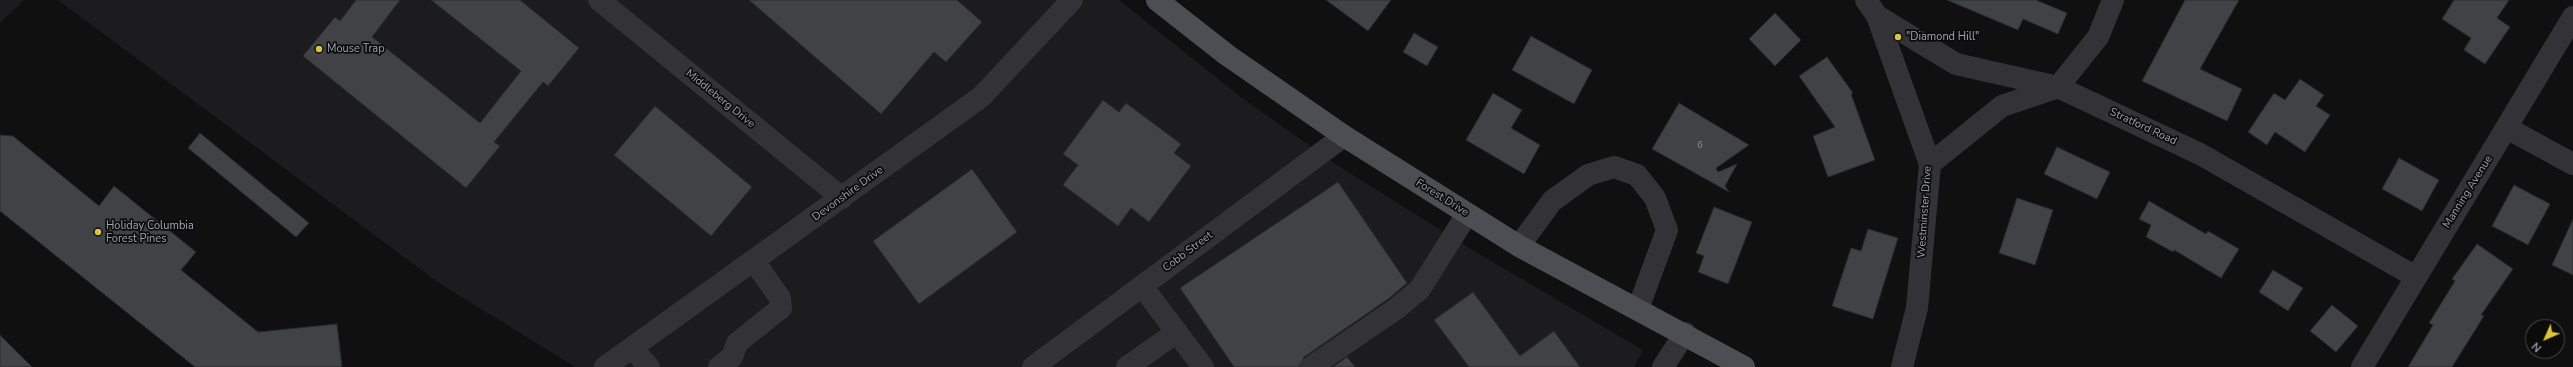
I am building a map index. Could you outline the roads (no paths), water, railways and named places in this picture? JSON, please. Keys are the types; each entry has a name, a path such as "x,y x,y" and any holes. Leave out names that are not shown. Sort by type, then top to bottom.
{"main road":[{"name":"Forest Drive","path":"1157,0 1227,55 1344,136 1467,214 1519,246 1638,310 1685,333 1744,367"}],"street":[{"name":"Middleberg Drive","path":"599,0 842,198"},
{"name":"Devonshire Drive","path":"605,367 981,97 1072,0"},
{"path":"1930,164 2002,106 2058,87 2098,37 2113,0"},
{"name":"Stratford Road","path":"1872,8 1956,64 2058,87 2200,154 2416,277"},
{"name":"Westminster Drive","path":"1872,8 1930,164 1917,308 1902,367"},
{"name":"Manning Avenue","path":"2362,367 2508,128 2573,18"},
{"path":"2508,128 2573,164"},
{"name":"Cobb Street","path":"1033,367 1344,136"},
{"path":"1519,246 1552,201 1588,175 1614,167 1637,175 1655,198 1667,230 1638,310"},
{"path":"1312,367 1396,310 1420,289 1467,214"},
{"path":"719,367 732,357 737,343 781,308 780,298 754,261"},
{"path":"1142,286 1203,367"},
{"path":"1127,367 1177,332"},
{"path":"1663,367 1685,333"},
{"path":"632,348 649,367"}],"place":[{"name":"\"Diamond Hill\"","path":"1898,37"},
{"name":"Mouse Trap","path":"319,49"},
{"name":"Holiday Columbia Forest Pines","path":"98,232"}]}
